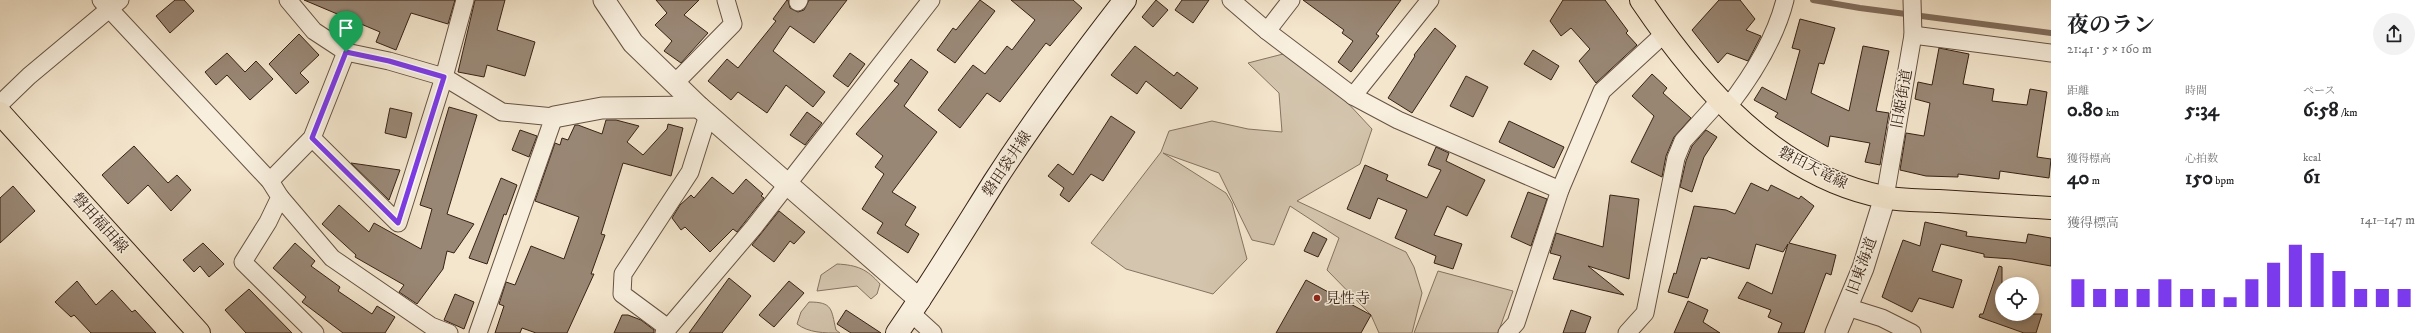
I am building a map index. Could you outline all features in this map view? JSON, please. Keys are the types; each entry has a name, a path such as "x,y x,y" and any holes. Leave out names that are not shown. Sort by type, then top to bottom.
{"main road":[{"name":"磐田袋井線","path":"897,333 916,307 995,181 1092,42 1125,0"},
{"name":"磐田天竜線","path":"1641,0 1664,34 1723,104 1762,140 1789,158 1850,187 1885,197 2051,208"},
{"name":"磐田福田線","path":"0,113 190,330"}],"street":[{"path":"288,0 314,31 346,52 389,61 444,77 502,112 554,118 602,108 704,111"},
{"path":"312,138 398,223 444,77 465,0"},
{"path":"604,0 633,44 704,111 787,184 916,307 933,333"},
{"path":"675,83 733,24 726,0"},
{"path":"704,111 690,172 623,274 622,294 666,331 754,227 865,88 931,0"},
{"path":"1231,0 1267,31 1354,96 1405,123 1560,190"},
{"path":"1267,31 1291,0"},
{"path":"1354,96 1430,0"},
{"path":"1627,333 1645,313 1676,158 1683,141 1751,77 1768,43 1786,0"},
{"path":"0,104 110,3 270,182 280,197 332,258 431,326 449,333"},
{"name":"旧姫街道","path":"1885,197 1913,35 1912,3"},
{"path":"1506,333 1516,323 1560,190 1602,91 1664,34"},
{"path":"1913,35 2051,53"},
{"path":"270,182 312,138 346,52"},
{"path":"478,333 554,118"},
{"path":"280,197 268,222 243,262 315,333"},
{"name":"旧東海道","path":"1836,333 1863,268 1885,197"},
{"path":"1847,306 1882,318 1912,333"}],"shaded area":[{"path":"1283,54 1345,100 1372,129 1360,164 1297,201 1406,252 1414,267 1422,293 1412,333 1379,333 1371,315 1327,270 1339,238 1290,206 1274,245 1252,240 1219,173 1163,153 1226,193 1232,203 1247,259 1213,294 1126,269 1091,243 1161,152 1169,131 1212,121 1248,129 1282,132 1279,93 1248,63"},
{"path":"837,264 850,265 866,271 880,284 877,294 871,299 857,286 817,291 821,275"},
{"path":"1438,271 1513,291 1498,333 1414,333"},
{"path":"809,302 823,303 830,308 836,330 840,333 823,333 812,331 797,324 801,312"}],"building":[{"path":"175,0 184,0 194,11 170,33 156,16"},
{"path":"304,0 455,0 448,24 411,13 396,50 376,42 380,32"},
{"path":"475,0 505,0 497,30 535,42 525,76 487,65 484,77 458,72"},
{"path":"656,0 699,0 684,15 708,33 681,63 664,51 672,41 655,25 667,13"},
{"path":"787,0 790,8 798,12 804,10 809,0 847,0 814,43 790,26 773,51 825,92 813,107 786,85 767,113 738,92 731,100 708,81 727,59 738,68 776,21 773,19"},
{"path":"980,0 995,11 955,63 937,50 953,28 956,30"},
{"path":"1011,0 1073,0 1082,8 1050,46 1046,43 1000,102 987,93 960,128 938,110 973,65 985,74 1007,46 1012,50 1035,20"},
{"path":"1156,0 1168,10 1153,27 1142,17"},
{"path":"1182,0 1209,0 1193,23 1175,10"},
{"path":"1303,0 1401,0 1376,34 1379,36 1351,72 1338,62 1353,41 1342,33 1344,30"},
{"path":"1563,0 1605,0 1628,31 1626,33 1637,45 1596,83 1579,61 1590,49 1571,28 1561,36 1550,21"},
{"path":"1719,0 1740,0 1755,19 1746,30 1761,36 1748,61 1727,53 1718,63 1692,30"},
{"path":"1800,19 1835,28 1824,64 1819,63 1811,93 1849,111 1863,46 1889,51 1876,111 1889,113 1880,165 1865,162 1870,143 1830,136 1828,147 1775,117 1778,113 1754,100 1762,87 1786,100 1800,50 1792,48"},
{"path":"1435,28 1456,46 1412,113 1388,98 1415,56 1414,55"},
{"path":"299,34 319,55 300,73 309,82 296,94 269,64"},
{"path":"1135,46 1174,76 1177,72 1198,88 1181,109 1146,81 1137,94 1111,75"},
{"path":"1939,48 1969,54 1963,84 1994,89 1992,101 2027,105 2030,89 2047,92 2037,157 2051,159 2049,178 2000,171 1999,179 1958,174 1958,177 1926,176 1900,170 1906,133 1924,136 1930,103 1915,99 1918,82 1932,85"},
{"path":"1533,50 1559,66 1551,80 1524,64"},
{"path":"227,53 245,72 256,61 273,79 250,100 227,75 216,85 205,72"},
{"path":"850,53 865,64 848,87 833,76"},
{"path":"911,59 928,72 904,106 937,132 892,192 916,207 905,225 919,234 908,253 877,233 883,223 862,209 884,174 875,167 883,156 856,134 899,84 894,81"},
{"path":"1652,74 1667,88 1663,93 1691,118 1674,137 1666,156 1662,177 1631,162 1654,116 1632,96"},
{"path":"1466,76 1488,87 1473,117 1450,106"},
{"path":"449,107 477,115 447,214 474,224 454,253 447,251 443,269 417,304 399,292 404,285 355,257 356,255 322,224 339,205 369,232 374,223 421,249 432,209 420,205"},
{"path":"390,108 412,113 406,138 385,133"},
{"path":"807,112 822,123 805,145 790,135"},
{"path":"1111,116 1135,132 1103,181 1091,174 1069,202 1060,195 1064,188 1048,176 1058,164 1073,175"},
{"path":"606,120 616,120 639,126 627,142 643,155 667,129 668,124 683,128 671,176 623,163 601,234 605,235 591,274 594,274 567,333 536,333 522,328 520,333 495,333 504,306 499,304 506,282 515,285 531,246 564,259 579,217 535,201 555,143 560,145 562,138 568,140 575,125 602,134"},
{"path":"1509,121 1564,147 1554,168 1499,142"},
{"path":"520,130 537,136 529,157 512,150"},
{"path":"1706,130 1717,137 1704,157 1692,192 1680,187 1686,161 1692,146"},
{"path":"134,146 168,183 177,175 191,190 171,211 148,185 128,204 102,175"},
{"path":"1436,147 1449,153 1446,161 1485,180 1467,216 1447,206 1434,235 1462,244 1453,269 1434,263 1436,256 1395,238 1407,210 1378,198 1370,219 1347,209 1365,165 1388,175 1386,180 1427,198 1441,170 1428,165"},
{"path":"351,163 400,170 389,200"},
{"path":"712,177 733,194 746,179 763,194 761,196 764,198 737,232 733,229 710,252 685,227 681,230 672,218 680,205 691,195 694,198"},
{"path":"501,178 517,185 506,215 504,214 487,264 469,258"},
{"path":"1751,183 1768,191 1771,185 1799,199 1801,196 1814,206 1789,243 1836,255 1831,275 1826,273 1804,333 1778,333 1782,323 1768,317 1771,310 1738,298 1747,282 1772,294 1788,244 1783,252 1756,244 1749,269 1708,257 1707,259 1701,258 1688,298 1668,292 1674,273 1676,274 1694,206 1726,210 1735,214"},
{"path":"13,186 35,211 0,243 0,198"},
{"path":"1528,192 1547,199 1531,246 1511,237"},
{"path":"1610,195 1639,199 1629,279 1588,266 1624,295 1553,279 1561,256 1550,253 1556,233 1603,247"},
{"path":"779,211 805,232 794,244 790,241 774,262 752,245"},
{"path":"1925,222 1967,232 1966,236 2026,243 2028,234 2051,238 2051,266 2012,259 1984,257 1984,254 1941,244 1932,271 1962,280 1953,308 1919,298 1912,312 1882,297 1903,240 1920,246"},
{"path":"1313,232 1327,239 1318,257 1304,251"},
{"path":"203,243 224,264 209,277 200,266 194,272 183,260"},
{"path":"295,243 315,261 311,266 340,287 338,291 372,314 377,306 395,317 385,333 343,333 302,302 306,297 273,268"},
{"path":"1999,266 2002,267 2002,277 1995,277"},
{"path":"729,278 751,296 722,333 689,333"},
{"path":"1995,278 1995,321 2039,321 2039,314 2042,314 2036,333 2024,333 1979,317 1980,314 1983,314"},
{"name":"見性寺","path":"1306,280 1371,315 1361,333 1276,333"},
{"path":"77,281 96,305 112,290 132,312 135,310 156,333 91,333 74,315 71,317 55,302"},
{"path":"789,281 804,293 774,327 759,315"},
{"path":"249,289 292,333 246,333 225,310"},
{"path":"455,294 474,302 464,329 444,320"},
{"path":"1688,301 1708,310 1703,322 1720,333 1674,333"},
{"path":"846,310 881,333 851,333 837,324"},
{"path":"1571,310 1591,317 1585,333 1563,333"},
{"path":"622,315 628,315 641,320 654,330 654,333 614,333"}],"waterway":[{"path":"1813,0 1860,8 2051,33"}],"place":[{"name":"見性寺","path":"1317,298"}],"route":[{"path":"346,52 389,61 444,77 398,223 312,138 346,52"}]}
